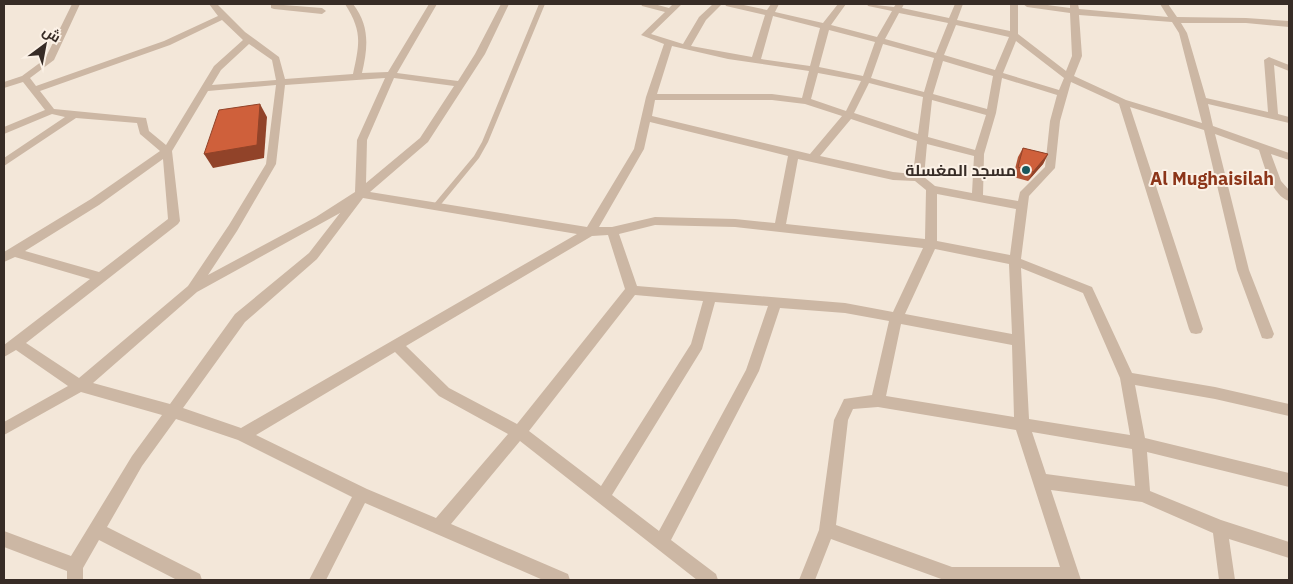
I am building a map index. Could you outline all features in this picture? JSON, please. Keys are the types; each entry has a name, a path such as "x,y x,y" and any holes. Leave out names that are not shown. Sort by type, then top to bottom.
{"street":[{"path":"4,86 26,78 49,60 76,4"},
{"path":"4,429 80,386 192,289 233,228 271,164 281,81 276,59 248,40 222,17 212,4"},
{"path":"276,4 274,6 322,11"},
{"path":"349,4 359,15 364,41 357,76"},
{"path":"4,539 75,573 96,530 136,460 240,318 313,256 360,194 362,140 391,75 433,4"},
{"path":"192,289 320,220 360,194 424,140 480,54 505,4"},
{"path":"645,4 671,11"},
{"path":"678,4 645,35 668,44 756,61 814,69 866,80 991,113"},
{"path":"686,47 702,19 718,4"},
{"path":"729,4 825,27 998,74 1062,94"},
{"path":"756,61 770,13 775,4"},
{"path":"806,101 825,27 842,4"},
{"path":"871,4 898,6 953,22 1014,35 1070,78 1123,102 1209,128 1289,157"},
{"path":"918,178 928,96 939,58 959,4"},
{"path":"977,198 980,154 991,113 998,74 1014,35 1014,4"},
{"path":"1027,4 1175,20 1213,19 1289,24"},
{"path":"1164,4 1183,33 1202,100 1243,270 1267,334"},
{"path":"813,158 848,116 866,80 879,42 898,6"},
{"path":"827,530 952,575 1072,578 1022,424 1015,261 1024,195 1050,168 1055,120 1062,94 1070,78 1077,56 1074,8"},
{"path":"34,90 167,43 222,17"},
{"path":"8,255 95,202 167,151 217,68 248,40"},
{"path":"242,435 590,232 639,149 651,97 668,44"},
{"path":"1273,116 1269,60 1289,68"},
{"path":"206,88 281,81 391,75 459,84"},
{"path":"26,78 51,111"},
{"path":"651,97 772,97 806,101 923,139 980,154"},
{"path":"1202,100 1289,120"},
{"path":"1123,102 1196,329"},
{"path":"4,131 51,111 74,116 142,120 144,132 167,151 174,221 4,352"},
{"path":"4,163 74,116"},
{"path":"646,118 893,176 918,178 932,189 1022,206"},
{"path":"1264,149 1276,182 1289,197"},
{"path":"780,228 794,154"},
{"path":"878,402 896,319 931,244 932,189"},
{"path":"360,194 590,232 612,231 655,221 734,223 931,244 1015,261 1088,290 1127,378 1139,443 1143,495"},
{"path":"612,231 632,290"},
{"path":"8,255 101,277"},
{"path":"632,290 845,308 1019,341"},
{"path":"439,527 519,432 632,290"},
{"path":"604,496 697,345 710,297"},
{"path":"662,541 752,371 776,302"},
{"path":"16,343 80,386 172,412 242,435 362,494 562,580"},
{"path":"396,345 444,392 519,432 710,580"},
{"path":"1127,378 1215,393 1289,410"},
{"path":"807,580 827,530 841,420 850,403 878,402 1139,443 1289,480"},
{"path":"1041,481 1143,495 1220,528 1289,550"},
{"path":"317,580 362,494"},
{"path":"1220,528 1227,580"},
{"path":"96,530 194,580"}],"lane":[{"path":"436,206 477,157 485,142 542,4"}],"building":[{"path":"260,104 257,145 204,154 219,110"},
{"path":"1023,148 1048,154 1033,172 1018,167"}],"place":[{"name":"مسجد المغسلة","path":"1026,170"}],"district":[{"name":"Al Mughaisilah","path":"1212,179"}]}
